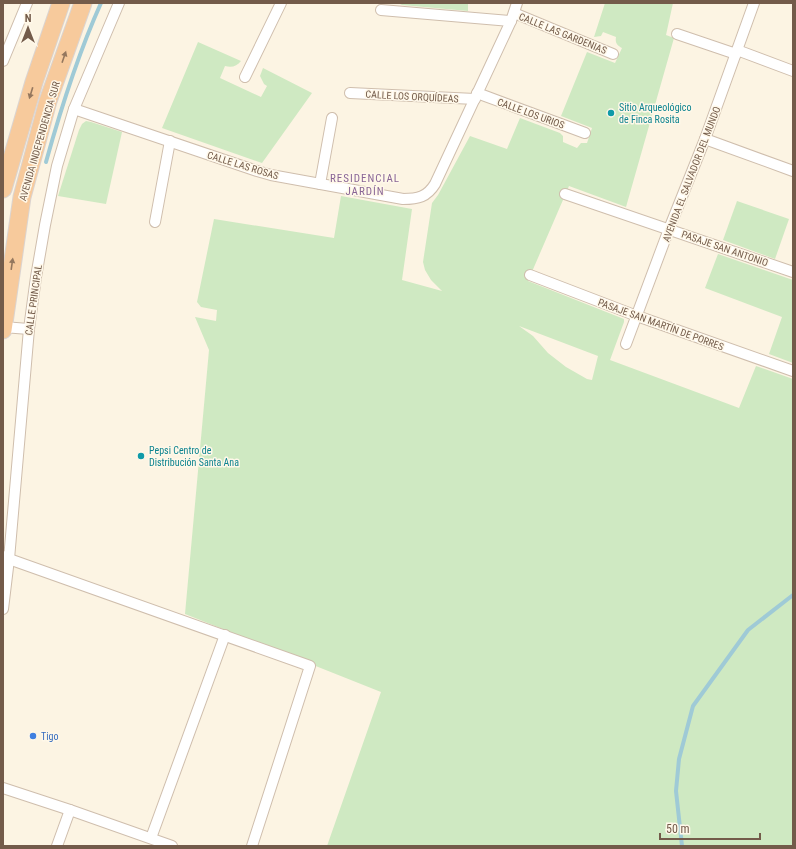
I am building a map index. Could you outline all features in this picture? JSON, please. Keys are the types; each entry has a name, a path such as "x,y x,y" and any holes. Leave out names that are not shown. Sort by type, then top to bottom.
{"highway":[{"name":"AVENIDA INDEPENDENCIA SUR","path":"3,189 34,82 61,3"},
{"name":"AVENIDA INDEPENDENCIA SUR","path":"3,330 22,197 48,101 83,3"}],"street":[{"path":"3,60 27,3"},
{"name":"CALLE PRINCIPAL","path":"3,609 6,558 29,329 36,277 54,181 74,109 119,3"},
{"path":"245,77 281,3"},
{"name":"AVENIDA EL SALVADOR DEL MUNDO","path":"626,344 669,229 705,139 754,3"},
{"name":"CALLE LAS GARDENIAS","path":"381,10 514,12 613,54"},
{"path":"476,96 514,12"},
{"path":"677,34 793,70"},
{"name":"CALLE LOS ORQUÍDEAS","path":"350,93 476,96"},
{"name":"CALLE LAS ROSAS","path":"74,109 271,175 403,199 414,199 430,192 476,96"},
{"name":"CALLE LOS URIOS","path":"476,96 585,133"},
{"path":"320,184 332,118"},
{"path":"705,139 793,171"},
{"path":"155,222 170,141"},
{"name":"PASAJE SAN ANTONIO","path":"566,194 793,272"},
{"name":"PASAJE SAN MARTÍN DE PORRES","path":"530,275 637,316 793,371"},
{"path":"3,327 29,329"},
{"path":"6,558 310,666 252,846"},
{"path":"151,838 225,635"},
{"path":"3,788 172,846"},
{"path":"57,846 70,810"}],"green space":[{"path":"398,3 468,3 468,11 402,5"},
{"path":"605,3 673,3 666,35 674,38 626,207 569,186 528,281 624,319 610,360 739,408 756,366 793,379 793,846 327,846 381,692 185,614 209,350 195,317 216,321 217,310 201,307 197,302 214,219 334,238 341,196 412,209 402,280 442,291 431,280 425,270 423,262 432,203 438,195 470,136 507,149 520,118 560,133 563,136 563,142 577,148 581,143 587,143 592,128 561,116 587,52 615,63 622,48 617,44 616,37 603,32 601,36 594,37","holes":["519,326 598,356 592,380 587,379 566,367 548,353 533,336"]},
{"path":"198,42 241,61 234,66 225,66 220,78 261,97 267,86 264,84 260,76 263,68 312,93 262,163 162,128"},
{"path":"86,121 122,132 106,204 58,196 79,130 82,124"},
{"path":"737,201 789,219 775,259 723,240"},
{"path":"718,254 793,280 793,363 769,354 782,317 705,288"}],"waterway":[{"path":"46,162 70,81 101,3"},
{"path":"682,846 676,791 679,759 693,706 748,630 793,595"}],"place":[{"name":"Sitio Arqueológico de Finca Rosita","path":"611,113"},
{"name":"Pepsi Centro de Distribución Santa Ana","path":"141,456"},
{"name":"Tigo","path":"33,736"}],"district":[{"name":"RESIDENCIAL JARDÍN","path":"365,184"}]}
